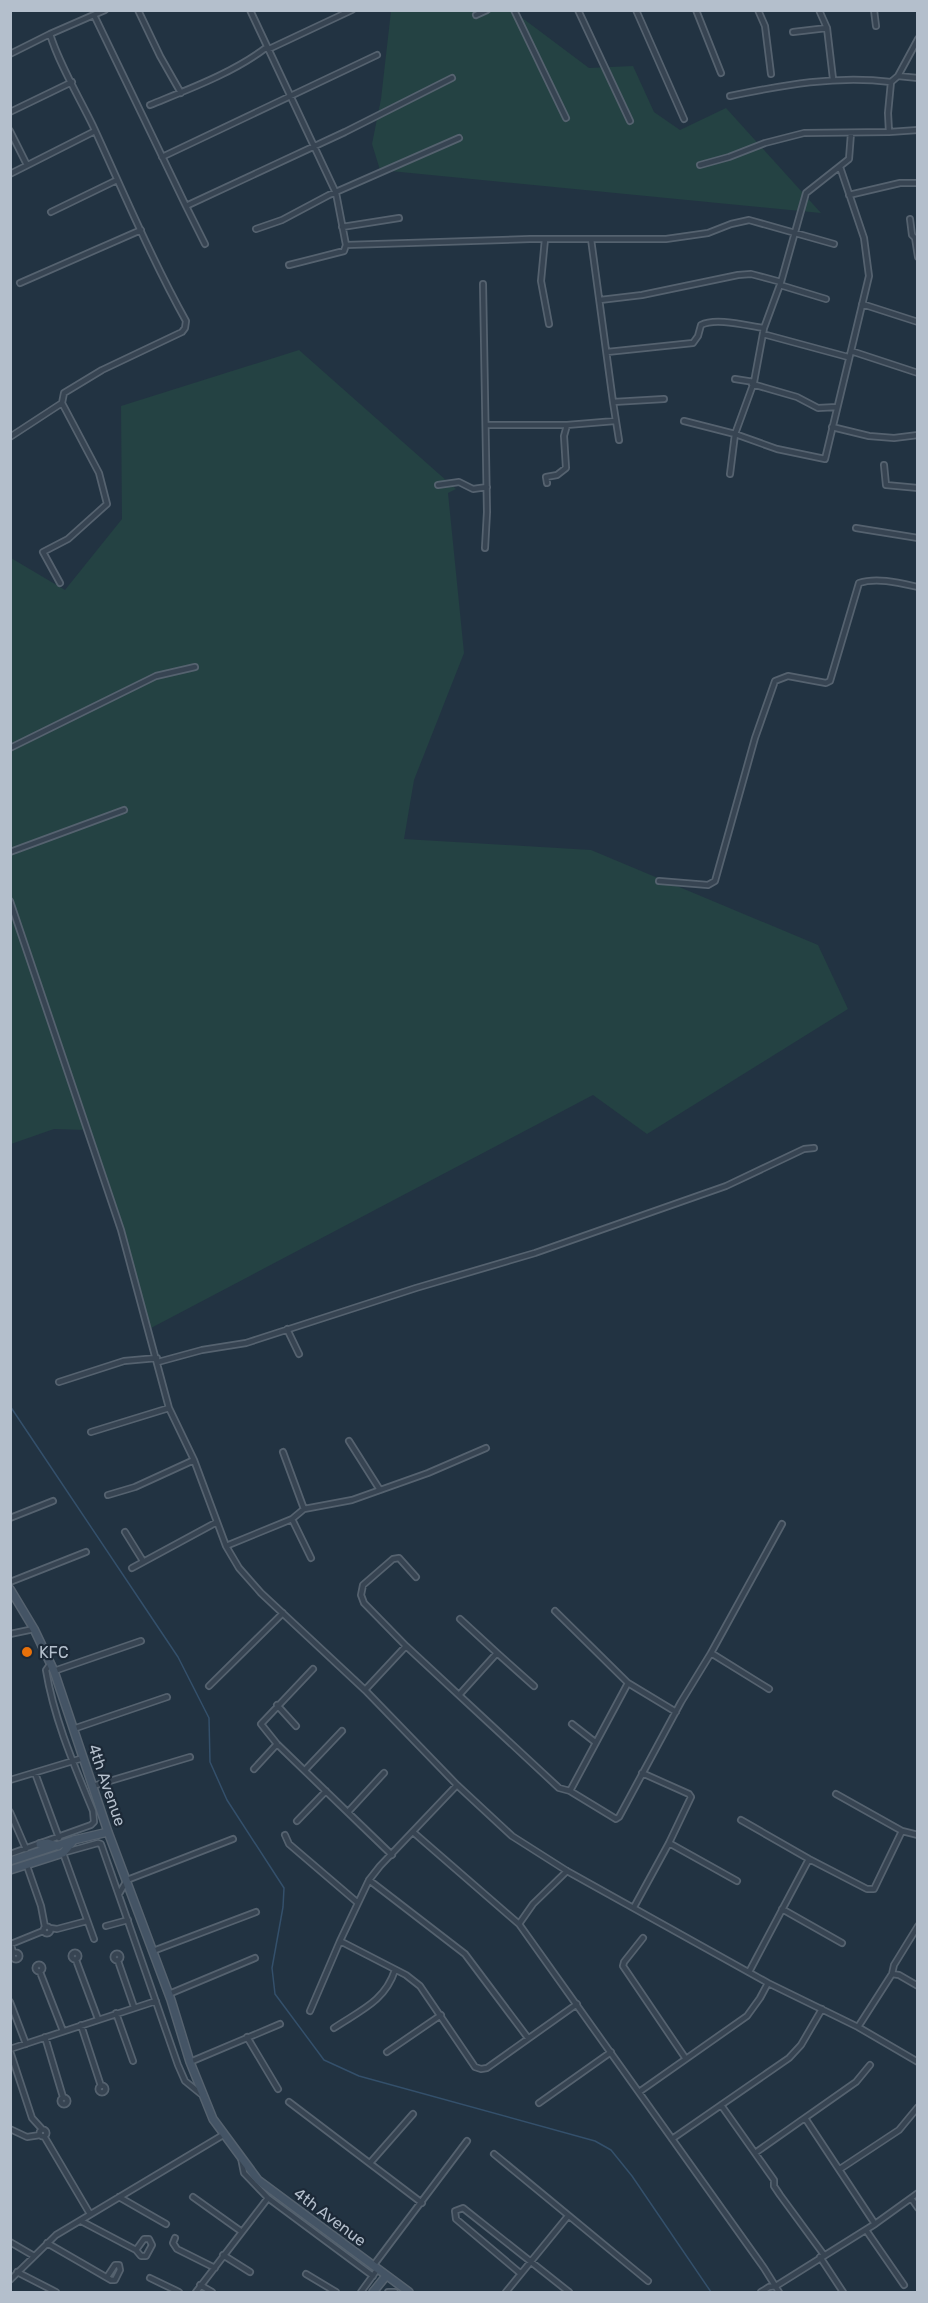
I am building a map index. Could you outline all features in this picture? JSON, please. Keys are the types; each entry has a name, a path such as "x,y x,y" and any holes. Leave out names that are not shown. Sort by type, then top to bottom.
{"main road":[{"name":"4th Avenue","path":"10,1589 51,1663 108,1832 169,1994 201,2094 223,2135 258,2180 375,2271 409,2292"},
{"path":"40,1844 74,1840 108,1832"},
{"path":"10,1870 64,1852 74,1840"},
{"path":"10,1862 58,1842"},
{"path":"374,2292 386,2276"}],"street":[{"path":"10,54 105,10"},
{"path":"138,10 181,93"},
{"path":"250,10 336,193 346,245 344,251 290,265"},
{"path":"150,105 181,93 268,48 352,10"},
{"path":"476,15 488,10"},
{"path":"514,10 566,118"},
{"path":"578,10 630,122"},
{"path":"636,10 684,119"},
{"path":"696,10 721,73"},
{"path":"758,10 765,26 771,74"},
{"path":"819,10 828,28 833,79"},
{"path":"874,10 876,26"},
{"path":"94,15 204,244"},
{"path":"793,32 828,28"},
{"path":"50,34 54,48 186,321 182,332 102,370 64,393 62,403 99,473 107,504 68,539 43,552 60,583"},
{"path":"889,132 891,82 898,76 918,39"},
{"path":"162,157 291,98 377,55"},
{"path":"898,76 918,78"},
{"path":"186,206 452,78"},
{"path":"730,96 833,79 891,82"},
{"path":"10,112 72,82"},
{"path":"700,165 765,143 804,134 918,130"},
{"path":"10,131 27,165"},
{"path":"10,174 95,131"},
{"path":"730,474 735,434 753,383 764,331 781,283 794,231 808,190 840,167 850,156 851,133"},
{"path":"255,229 282,220 329,195 459,138"},
{"path":"684,421 735,434 777,449 825,459 853,334 869,276 864,238 840,167"},
{"path":"51,212 117,180"},
{"path":"849,195 900,183 918,183"},
{"path":"342,226 399,218"},
{"path":"910,219 912,235 916,238 918,257"},
{"path":"346,245 411,241 666,239 708,233 749,220 834,244"},
{"path":"20,283 141,230"},
{"path":"545,239 542,281 549,324"},
{"path":"591,239 619,440"},
{"path":"600,300 642,295 751,274 826,299"},
{"path":"483,284 487,487 485,548"},
{"path":"862,304 918,322"},
{"path":"607,352 693,343 701,325 705,322 730,322 848,357"},
{"path":"851,351 918,374"},
{"path":"735,379 797,397 818,408 837,407"},
{"path":"613,402 664,399"},
{"path":"10,437 62,403"},
{"path":"486,425 567,425 615,421"},
{"path":"547,483 546,477 557,475 566,468 564,436 567,425"},
{"path":"832,428 869,436 894,438 918,435"},
{"path":"884,465 885,485 918,488"},
{"path":"438,485 459,482 472,489 487,487"},
{"path":"856,528 918,538"},
{"path":"659,881 708,885 715,881 749,758 775,681 788,676 826,683 830,681 859,583 897,582 918,587"},
{"path":"10,748 156,676 195,667"},
{"path":"10,852 124,810"},
{"path":"10,901 121,1230 170,1408 194,1460 232,1559 283,1613 365,1690 457,1785 512,1836 567,1871 768,1983 858,2027 918,2062"},
{"path":"59,1382 124,1361 158,1360 246,1343 545,1250 726,1186 804,1149 814,1148"},
{"path":"287,1329 299,1354"},
{"path":"91,1432 170,1408"},
{"path":"349,1441 380,1490"},
{"path":"226,1545 292,1519 304,1509 352,1500 428,1473 486,1448"},
{"path":"283,1452 304,1509"},
{"path":"108,1496 135,1487 194,1460"},
{"path":"10,1518 54,1501"},
{"path":"292,1519 311,1558"},
{"path":"132,1568 217,1522"},
{"path":"416,1576 399,1558 396,1558 363,1585 364,1603 406,1646 559,1788 570,1791 616,1819 782,1524"},
{"path":"125,1532 143,1561"},
{"path":"10,1582 86,1552"},
{"path":"555,1611 628,1683 676,1712"},
{"path":"209,1686 283,1613"},
{"path":"460,1618 534,1686"},
{"path":"10,1634 34,1629"},
{"path":"54,1671 141,1641"},
{"path":"365,1690 406,1646"},
{"path":"460,1694 497,1653"},
{"path":"711,1653 769,1689"},
{"path":"35,1773 58,1842 94,1822 50,1694 46,1670 51,1663"},
{"path":"313,1669 261,1724 277,1744 392,1855"},
{"path":"570,1791 628,1683"},
{"path":"73,1728 167,1697"},
{"path":"277,1705 296,1726"},
{"path":"572,1724 595,1742"},
{"path":"305,1770 342,1731"},
{"path":"254,1769 277,1744"},
{"path":"93,1786 190,1757"},
{"path":"10,1780 83,1758"},
{"path":"76,1769 86,1766"},
{"path":"348,1812 384,1773"},
{"path":"634,1907 669,1844 691,1797 689,1794 642,1773"},
{"path":"310,2011 369,1881 380,1866 457,1785"},
{"path":"297,1821 326,1791"},
{"path":"85,1793 97,1797"},
{"path":"836,1794 902,1832 918,1835"},
{"path":"10,1812 26,1849"},
{"path":"741,1820 858,1886 874,1889 902,1832"},
{"path":"413,1832 519,1924 779,2292"},
{"path":"285,1835 289,1844 358,1903"},
{"path":"119,1894 127,1880 233,1839"},
{"path":"94,1940 64,1852 98,1843 101,1844 119,1894 181,2074 187,2083 201,2094"},
{"path":"10,1854 40,1844"},
{"path":"669,1844 737,1881"},
{"path":"749,1972 809,1859"},
{"path":"27,1866 46,1929"},
{"path":"519,1924 533,1904 567,1871"},
{"path":"369,1881 465,1954 528,2038"},
{"path":"782,1909 842,1942"},
{"path":"153,1951 256,1912"},
{"path":"106,1926 128,1920"},
{"path":"12,1951 10,1944 46,1929 57,1929 87,1921"},
{"path":"858,2027 892,1974 894,1965 918,1926"},
{"path":"643,1938 623,1966 686,2059"},
{"path":"340,1941 406,1975 420,1986 475,2067 481,2069 487,2068 577,2004"},
{"path":"169,1994 255,1958"},
{"path":"76,1960 98,2019"},
{"path":"118,1961 134,2007"},
{"path":"334,2028 380,1997 391,1983 396,1970"},
{"path":"40,1972 63,2031"},
{"path":"892,1974 899,1975 918,1986"},
{"path":"639,2092 747,2016 768,1983"},
{"path":"90,2214 32,2118 10,2050 156,2001"},
{"path":"10,2002 26,2044"},
{"path":"672,2139 789,2058 801,2045 822,2009"},
{"path":"116,2013 133,2061"},
{"path":"387,2052 441,2015"},
{"path":"190,2062 280,2024"},
{"path":"81,2025 101,2086"},
{"path":"45,2037 63,2097"},
{"path":"247,2037 278,2089"},
{"path":"539,2103 611,2052"},
{"path":"755,2153 856,2082 870,2065"},
{"path":"289,2102 422,2202"},
{"path":"721,2105 774,2180 774,2186 822,2256 843,2292"},
{"path":"840,2169 899,2130 918,2107"},
{"path":"370,2163 413,2114"},
{"path":"805,2118 875,2224"},
{"path":"10,2129 27,2137 42,2133"},
{"path":"10,2280 47,2243 90,2214 223,2135"},
{"path":"361,2292 467,2141"},
{"path":"494,2154 648,2281"},
{"path":"241,2158 243,2173 268,2198 375,2271"},
{"path":"772,2292 776,2286 866,2230 918,2193"},
{"path":"119,2197 166,2224"},
{"path":"193,2197 242,2232"},
{"path":"196,2292 268,2198"},
{"path":"911,2198 918,2208"},
{"path":"520,2273 456,2219 455,2211 463,2208 569,2292"},
{"path":"506,2292 568,2216"},
{"path":"81,2221 136,2250"},
{"path":"866,2230 904,2285"},
{"path":"175,2238 173,2243 177,2249 215,2268"},
{"path":"10,2242 34,2256"},
{"path":"47,2243 107,2277"},
{"path":"223,2255 250,2272"},
{"path":"17,2272 56,2292"},
{"path":"306,2274 336,2292"},
{"path":"150,2278 179,2292"},
{"path":"200,2285 212,2292"},
{"path":"761,2292 776,2286"},
{"path":"388,2292 395,2292"}],"green space":[{"path":"391,11 513,11 589,68 633,66 654,112 680,130 726,108 821,213 380,170 372,144 381,99"},
{"path":"299,350 456,489 448,493 464,653 414,780 404,839 591,850 818,945 848,1009 647,1134 593,1095 151,1328 86,1130 54,1129 11,1144 11,558 65,590 122,519 121,406"}],"waterway":[{"path":"10,1406 178,1657 209,1718 210,1762 227,1800 284,1888 283,1907 272,1968 275,1994 324,2060 359,2076 595,2141 611,2150 632,2176 711,2292"}],"place":[{"name":"KFC","path":"27,1652"}]}
